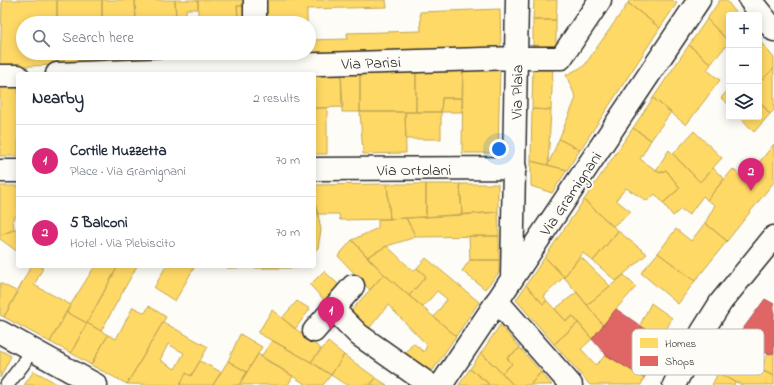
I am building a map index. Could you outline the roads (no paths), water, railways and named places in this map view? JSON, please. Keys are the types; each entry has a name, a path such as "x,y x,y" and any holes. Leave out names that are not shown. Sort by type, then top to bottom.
{"street":[{"path":"255,0 255,16"},
{"name":"Via Plaia","path":"512,279 517,0"},
{"name":"Via Parisi","path":"316,60 561,58 600,0"},
{"name":"Via Gramignani","path":"441,385 699,0"},
{"path":"750,0 774,30"},
{"name":"Via Parisi","path":"85,72 256,60"},
{"path":"0,76 16,76"},
{"name":"Via Ortolani","path":"316,169 514,168"},
{"path":"0,171 16,171"},
{"path":"704,329 721,302 774,237"},
{"path":"314,331 354,286"},
{"path":"497,301 571,385"},
{"path":"333,310 359,335 430,385"},
{"path":"0,332 96,385"},
{"path":"674,385 679,375"}],"lane":[{"path":"7,385 23,364 31,349"}],"place":[{"name":"5 Balconi","path":"751,191"},
{"name":"Cortile Muzzetta","path":"331,330"}]}
